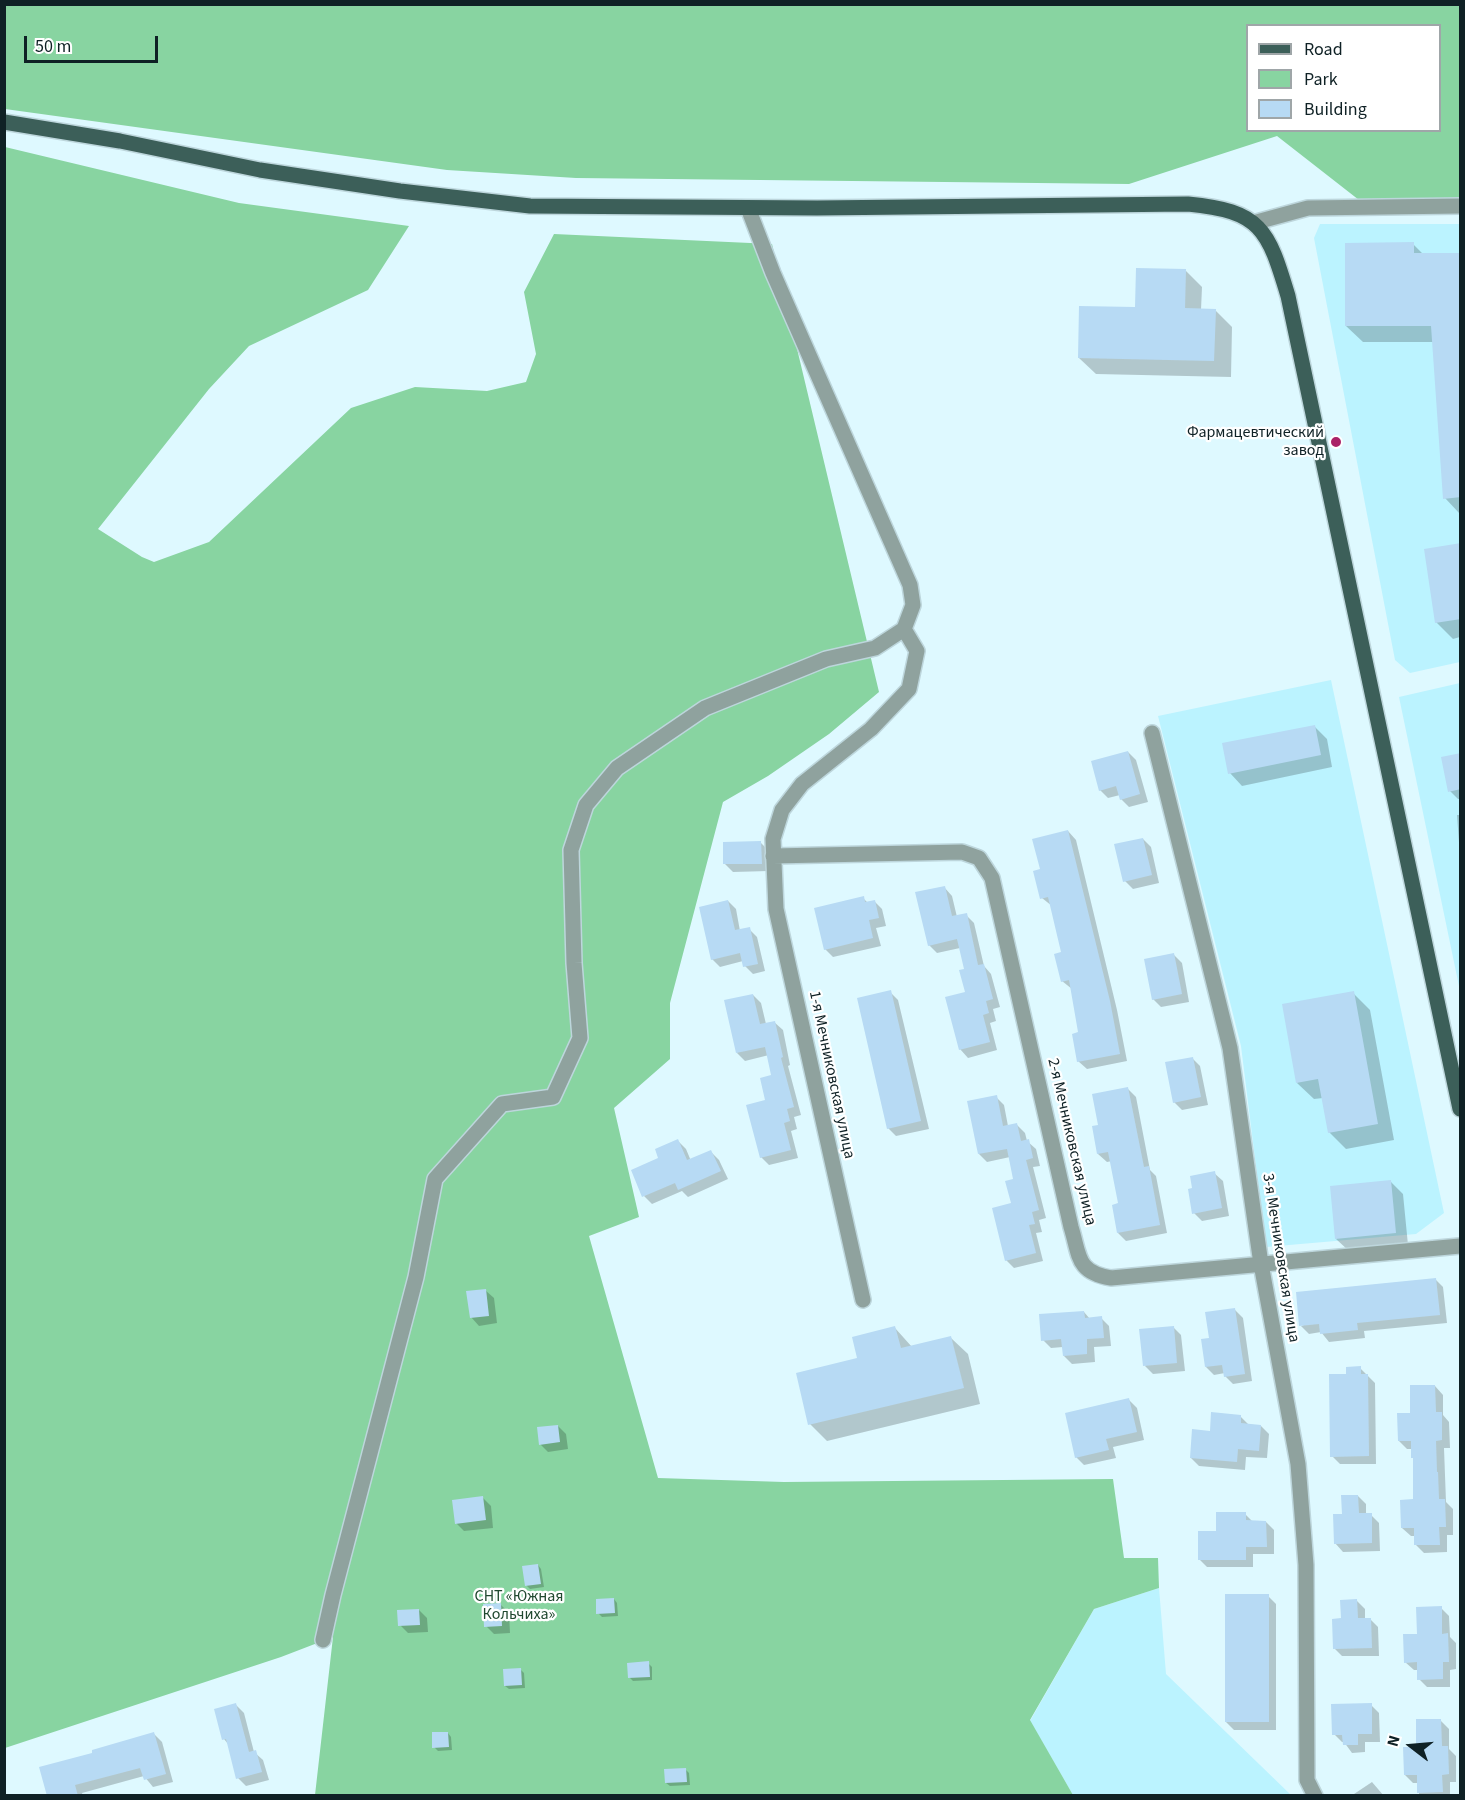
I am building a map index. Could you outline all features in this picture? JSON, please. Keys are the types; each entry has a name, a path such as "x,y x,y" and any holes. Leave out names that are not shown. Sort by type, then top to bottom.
{"main road":[{"path":"4,122 120,141 260,170 400,191 530,206 748,208 1188,204 1236,212 1254,222 1265,235 1276,256 1288,296 1461,1109"}],"street":[{"path":"1254,222 1308,207 1461,206"},
{"path":"323,1640 416,1278 435,1179 502,1104 554,1097 580,1038 574,963 571,850 586,805 617,768 705,708 826,659 875,648 904,629 913,605 910,585 773,273 748,208"},
{"name":"1-я Мечниковская улица","path":"862,1300 776,909 773,839 782,810 802,784 871,729 909,689 917,651 904,629"},
{"name":"3-я Мечниковская улица","path":"1152,733 1230,1048 1261,1264 1299,1464 1306,1565 1307,1780 1315,1796"},
{"name":"2-я Мечниковская улица","path":"773,856 962,852 979,858 992,878 1071,1227 1083,1267 1095,1275 1111,1278 1461,1246"}],"shaded area":[{"path":"1320,224 1460,224 1460,662 1410,673 1395,660 1314,238"},
{"path":"1331,680 1444,1213 1416,1234 1266,1247 1241,1046 1158,716"},
{"path":"1460,683 1460,991 1399,697"},
{"path":"1159,1588 1166,1674 1291,1795 1073,1795 1030,1721 1094,1609"}],"green space":[{"path":"4,5 1460,5 1460,199 1359,200 1277,136 1129,184 576,178 447,170 5,109"},
{"name":"СНТ «Южная Кольчиха»","path":"5,147 239,203 409,226 368,290 249,346 209,389 98,529 154,562 209,542 351,408 415,387 487,391 526,382 536,354 524,292 554,234 772,244 879,692 829,734 768,776 723,802 670,1003 670,1059 614,1108 639,1217 589,1236 658,1478 784,1482 1113,1479 1124,1558 1158,1558 1159,1588 1094,1609 1030,1720 1073,1795 315,1795 333,1637 281,1657 5,1748"}],"building":[{"path":"1414,242 1414,253 1461,253 1461,497 1443,499 1431,326 1345,326 1345,243"},
{"path":"1136,268 1186,269 1185,308 1216,309 1214,361 1078,358 1079,306 1135,307"},
{"path":"1461,543 1461,619 1435,623 1424,549"},
{"path":"1315,725 1321,755 1228,774 1222,743"},
{"path":"1128,751 1140,794 1120,800 1116,786 1099,791 1091,761"},
{"path":"1461,753 1461,789 1448,792 1441,757"},
{"path":"1068,830 1110,1001 1120,1054 1077,1062 1072,1034 1078,1032 1069,980 1061,982 1054,954 1061,952 1048,897 1040,899 1033,871 1040,869 1032,839"},
{"path":"1143,838 1152,875 1123,882 1114,844"},
{"path":"761,841 762,864 723,864 723,842"},
{"path":"945,886 952,916 967,913 978,965 984,964 993,999 986,1001 989,1013 983,1015 990,1042 959,1050 945,997 965,992 959,970 964,969 957,939 928,946 915,892"},
{"path":"864,896 865,902 875,900 879,918 869,920 873,938 824,950 814,908"},
{"path":"728,900 735,930 750,927 758,964 743,967 740,953 711,960 699,907"},
{"path":"1174,953 1182,994 1152,1000 1144,959"},
{"path":"891,990 921,1121 887,1129 857,998"},
{"path":"1354,991 1378,1124 1328,1133 1318,1079 1296,1083 1282,1004"},
{"path":"753,994 760,1024 775,1021 783,1057 781,1058 794,1107 787,1109 790,1121 784,1123 791,1150 760,1158 746,1105 765,1100 760,1078 771,1075 765,1047 736,1053 724,1000"},
{"path":"1193,1057 1201,1097 1173,1103 1165,1062"},
{"path":"1128,1087 1144,1167 1149,1166 1160,1225 1117,1233 1112,1205 1118,1203 1108,1152 1097,1154 1092,1126 1098,1125 1092,1094"},
{"path":"997,1095 1003,1126 1017,1123 1021,1141 1029,1139 1033,1158 1026,1160 1039,1210 1032,1212 1035,1224 1029,1225 1036,1253 1005,1261 992,1208 1011,1203 1005,1181 1013,1179 1007,1149 978,1154 967,1101"},
{"path":"678,1139 687,1160 711,1150 721,1171 678,1190 675,1183 642,1197 631,1170 658,1158 655,1149"},
{"path":"1215,1171 1222,1208 1192,1214 1188,1189 1192,1188 1190,1176"},
{"path":"1391,1180 1396,1233 1335,1239 1330,1186"},
{"path":"1436,1278 1440,1315 1357,1323 1358,1330 1320,1334 1319,1324 1299,1326 1296,1292"},
{"path":"486,1289 489,1316 470,1318 466,1291"},
{"path":"1235,1308 1245,1374 1224,1377 1222,1365 1205,1367 1201,1339 1209,1338 1205,1312"},
{"path":"1084,1311 1085,1318 1102,1316 1104,1338 1087,1339 1087,1354 1063,1356 1061,1339 1041,1341 1039,1314"},
{"path":"895,1326 901,1348 951,1336 964,1388 808,1425 796,1373 857,1358 852,1337"},
{"path":"1174,1326 1177,1363 1143,1366 1139,1329"},
{"path":"1361,1366 1361,1374 1368,1374 1369,1456 1330,1457 1329,1374 1346,1374 1346,1367"},
{"path":"1410,1385 1435,1385 1436,1412 1442,1412 1442,1440 1436,1441 1437,1472 1439,1499 1445,1499 1446,1527 1439,1527 1440,1545 1414,1545 1414,1528 1401,1528 1400,1500 1413,1499 1413,1458 1411,1458 1411,1441 1398,1441 1397,1413 1410,1413"},
{"path":"1129,1398 1137,1432 1106,1439 1109,1450 1075,1458 1065,1413"},
{"path":"1211,1412 1241,1415 1241,1423 1261,1425 1259,1451 1238,1449 1237,1462 1190,1458 1192,1429 1210,1431"},
{"path":"558,1425 560,1442 539,1445 537,1427"},
{"path":"1341,1495 1358,1495 1359,1513 1372,1513 1372,1543 1334,1544 1333,1514 1342,1514"},
{"path":"483,1496 486,1520 455,1524 452,1500"},
{"path":"1216,1512 1246,1512 1246,1520 1266,1521 1267,1547 1246,1547 1246,1560 1198,1560 1198,1531 1216,1531"},
{"path":"538,1564 541,1584 525,1586 522,1566"},
{"path":"1225,1594 1269,1594 1269,1722 1225,1722"},
{"path":"614,1598 615,1613 596,1614 596,1599"},
{"path":"1357,1599 1358,1618 1371,1618 1372,1648 1333,1649 1332,1619 1341,1618 1340,1600"},
{"path":"501,1603 502,1626 484,1627 483,1604"},
{"path":"1442,1606 1442,1634 1448,1633 1449,1662 1443,1662 1443,1679 1417,1680 1417,1662 1404,1663 1403,1634 1417,1634 1416,1607"},
{"path":"419,1609 420,1625 398,1626 397,1610"},
{"path":"649,1661 650,1677 628,1678 627,1663"},
{"path":"521,1668 522,1685 504,1686 503,1669"},
{"path":"236,1703 249,1752 256,1750 262,1772 236,1779 226,1739 222,1740 214,1709"},
{"path":"1372,1703 1372,1734 1358,1734 1358,1745 1343,1745 1342,1735 1332,1735 1331,1704"},
{"path":"1416,1719 1441,1719 1442,1746 1448,1746 1449,1774 1442,1775 1443,1792 1417,1793 1417,1775 1404,1775 1403,1747 1416,1747"},
{"path":"154,1732 166,1774 144,1780 140,1768 75,1785 78,1796 47,1796 39,1767 92,1753 92,1750"},
{"path":"432,1732 448,1732 449,1747 432,1748"},
{"path":"686,1768 687,1782 665,1783 664,1769"}],"place":[{"name":"Фармацевтический завод","path":"1336,442"}]}
